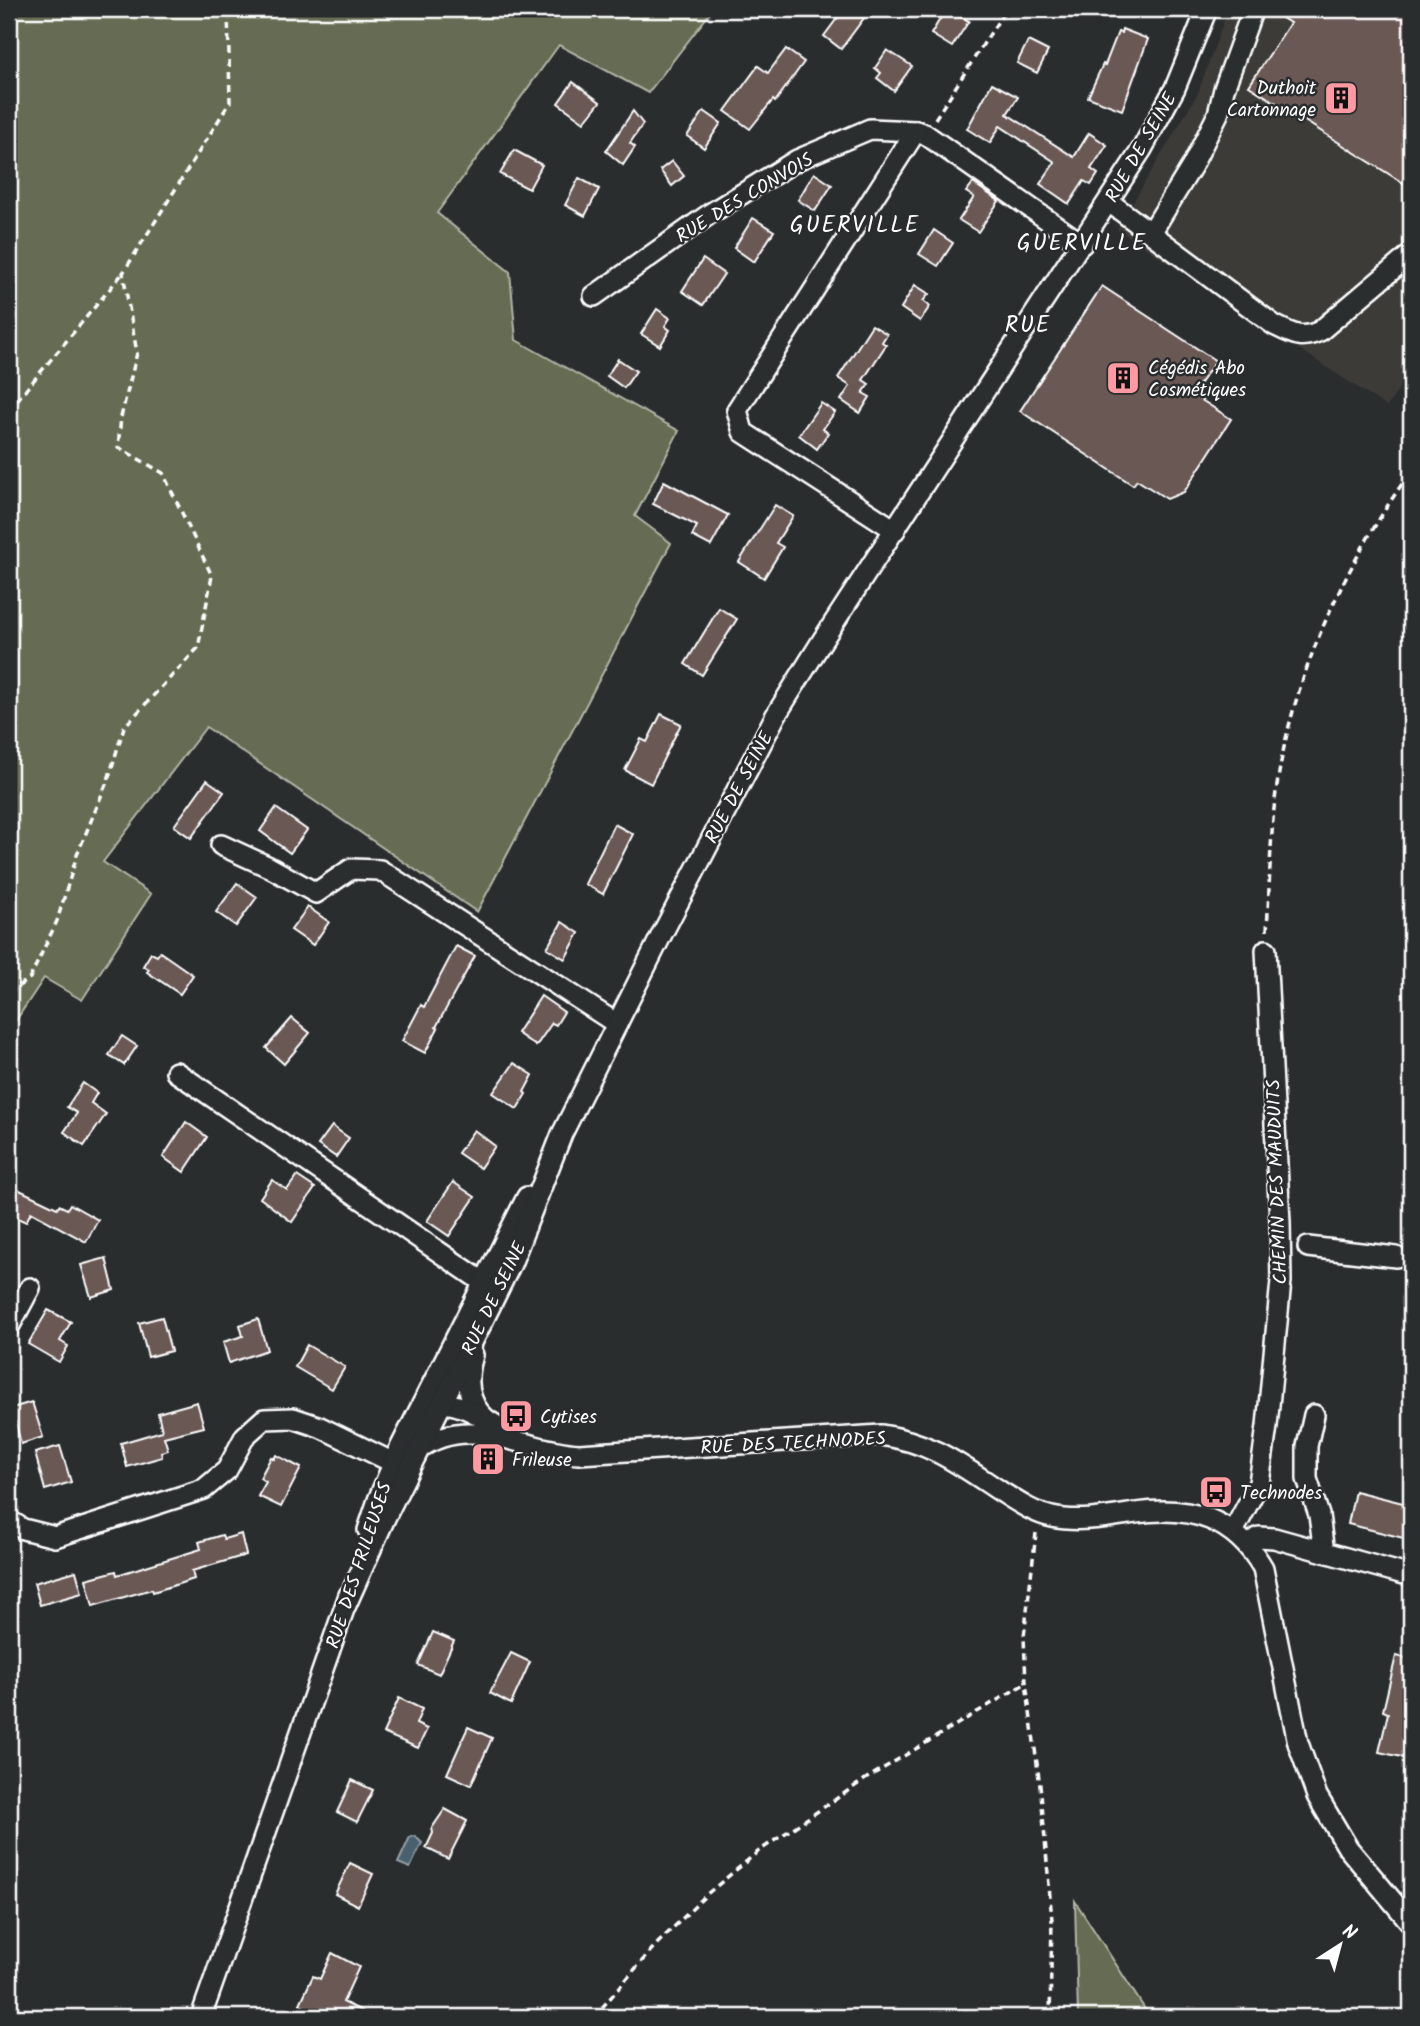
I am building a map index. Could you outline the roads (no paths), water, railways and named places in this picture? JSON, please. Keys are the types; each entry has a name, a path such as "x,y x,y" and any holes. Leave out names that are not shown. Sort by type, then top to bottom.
{"street":[{"name":"RUE DE SEINE","path":"345,1608 400,1467 417,1450 436,1400 482,1324 523,1236 562,1134 776,715 1142,149 1175,88 1207,9"},
{"path":"1147,230 1154,228 1192,166 1218,114 1252,9"},
{"name":"RUE DES CONVOIS","path":"594,296 711,213 797,160 870,129 921,133"},
{"path":"895,530 743,432 737,410 921,133 1082,244"},
{"path":"1109,202 1274,325 1298,337 1310,336 1320,331 1411,254"},
{"path":"221,845 316,893 351,869 380,870 617,1024"},
{"name":"CHEMIN DES MAUDUITS","path":"1240,1539 1259,1483 1281,1281 1266,950"},
{"path":"176,1072 483,1282"},
{"name":"RUE DES FRILEUSES","path":"400,1467 417,1413 436,1400 483,1282 562,1134"},
{"path":"1308,1247 1396,1256"},
{"path":"9,1327 30,1288"},
{"path":"482,1324 471,1362 468,1385 474,1406 490,1423"},
{"path":"436,1400 450,1424 471,1433"},
{"name":"RUE DES TECHNODES","path":"436,1400 460,1406 527,1443"},
{"path":"1314,1415 1307,1446 1307,1479 1319,1515 1324,1552"},
{"path":"9,1520 23,1529 55,1537 204,1489 227,1470 245,1436 264,1419 293,1418 320,1427 400,1467"},
{"name":"RUE DES TECHNODES","path":"417,1450 443,1435 471,1433 527,1443 562,1453 597,1454 859,1435 891,1436 916,1441 932,1448 1040,1514 1053,1518 1090,1520 1178,1511 1212,1519 1240,1539"},
{"path":"1240,1539 1265,1536 1411,1576"},
{"path":"1240,1539 1263,1568 1298,1743 1317,1796 1348,1848 1411,1923"},
{"name":"RUE DES FRILEUSES","path":"201,2017 345,1608"}],"water":[{"path":"415,1836 422,1843 410,1868 398,1863 410,1837"}],"place":[{"name":"Duthoit Cartonnage","path":"1341,98"},
{"name":"Cégédis Abo Cosmétiques","path":"1123,378"},
{"name":"Cytises","path":"516,1416"},
{"name":"Frileuse","path":"488,1459"},
{"name":"Technodes","path":"1216,1492"}],"district":[{"name":"GUERVILLE","path":"855,224"},
{"name":"GUERVILLE","path":"1082,242"},
{"name":"RUE","path":"1028,324"}]}
